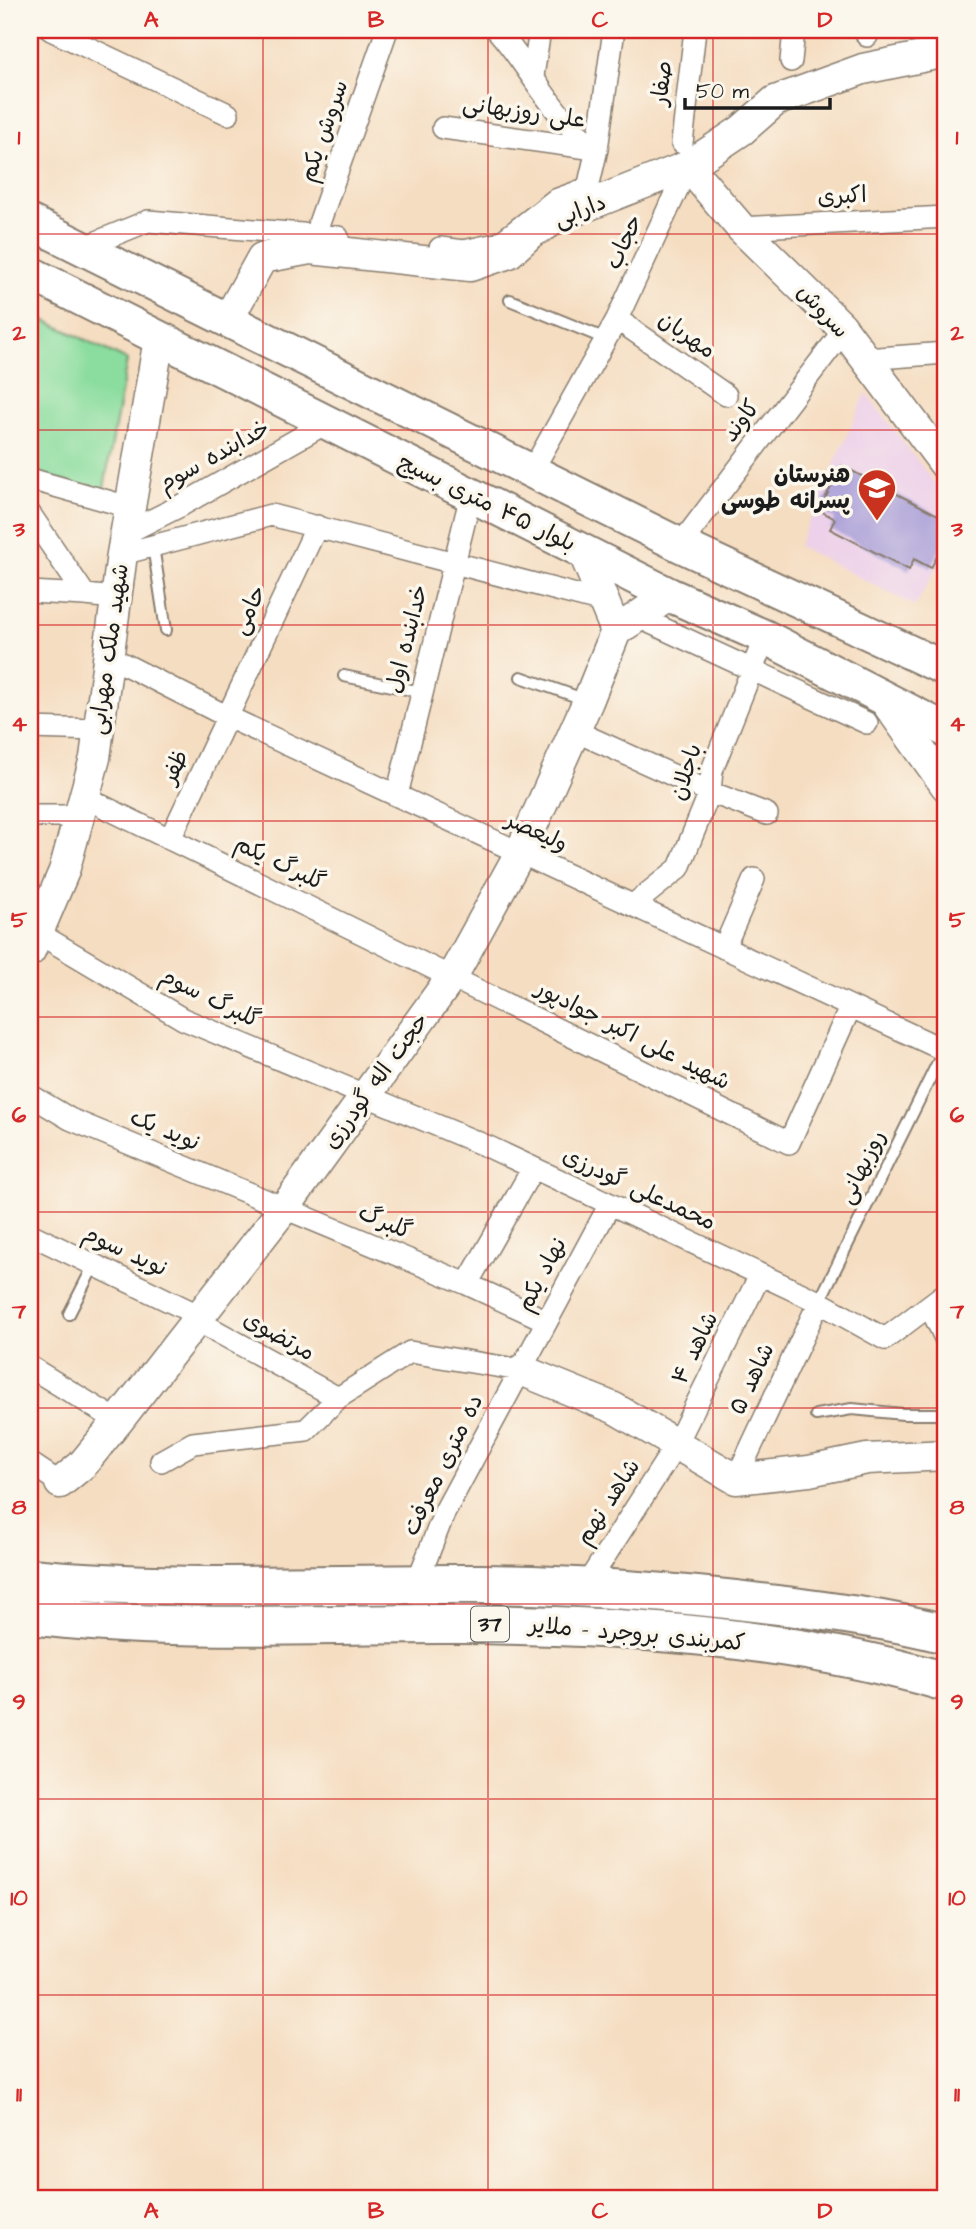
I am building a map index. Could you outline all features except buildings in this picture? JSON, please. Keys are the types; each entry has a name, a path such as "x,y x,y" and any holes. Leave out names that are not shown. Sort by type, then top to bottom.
{"highway":[{"name":"کمربندی بروجرد - ملایر","path":"30,1578 208,1587 584,1587 792,1606 864,1616 946,1634"},
{"name":"کمربندی بروجرد - ملایر","path":"30,1615 153,1624 536,1625 671,1634 832,1656 946,1682"}],"main road":[{"name":"بلوار ۴۵ متری بسیج","path":"30,222 680,545 946,669"},
{"name":"بلوار ۴۵ متری بسیج","path":"30,274 670,595 765,637 875,710 946,730"}],"street":[{"path":"51,30 228,114"},
{"name":"سروش یکم","path":"313,242 387,30"},
{"path":"497,30 581,139 597,149"},
{"path":"533,76 540,30"},
{"path":"82,248 148,222 313,242 464,251 500,243 555,200 588,188 597,149 614,30"},
{"name":"صفار","path":"685,155 695,30"},
{"path":"791,61 794,30"},
{"name":"دارابی","path":"228,319 262,258 313,242 470,266 509,254 531,233 561,216 742,130 775,101 863,69 946,52"},
{"name":"علی روزبهانی","path":"443,128 597,149"},
{"name":"سروش","path":"685,155 741,228 844,330 946,466"},
{"name":"حجاب","path":"532,471 617,319 685,155"},
{"name":"اکبری","path":"741,228 946,217"},
{"name":"مهربان","path":"617,319 726,395"},
{"name":"کاوند","path":"680,545 844,330"},
{"name":"شهید ملک مهرابی","path":"34,942 41,900 64,871 99,730 126,531 159,339"},
{"path":"865,359 946,353"},
{"name":"خدابنده سوم","path":"126,531 180,506 326,423"},
{"path":"30,479 153,545 271,515 603,602"},
{"name":"خدابنده اول","path":"397,795 471,495"},
{"path":"30,514 85,595"},
{"name":"حامی","path":"228,717 317,526"},
{"path":"583,551 603,602 627,624 875,710 946,786"},
{"path":"30,592 116,598"},
{"path":"627,624 670,595"},
{"name":"حجت اله گودرزی","path":"60,1483 82,1465 118,1421 196,1317 284,1208 453,975 520,852 588,701 627,624"},
{"name":"باجلان","path":"633,905 679,869 710,792 712,770 765,637"},
{"name":"ولیعصر","path":"107,656 228,717 850,1008 945,1049"},
{"name":"ظفر","path":"170,839 228,717"},
{"path":"30,728 99,730"},
{"path":"575,731 710,792 767,814"},
{"path":"30,816 82,807"},
{"name":"گلبرگ یکم","path":"82,807 170,839 453,975"},
{"path":"724,948 754,879"},
{"name":"گلبرگ سوم","path":"34,942 183,1019 366,1096"},
{"name":"شهید علی اکبر جوادپور","path":"453,975 789,1143 850,1008"},
{"name":"نوید یک","path":"30,1095 70,1119 284,1208"},
{"name":"محمدعلی گودرزی","path":"366,1096 610,1204 818,1302 885,1339 930,1307"},
{"path":"467,1284 533,1168"},
{"name":"نهاد یکم","path":"521,1370 610,1204"},
{"name":"گلبرگ","path":"284,1208 467,1284 547,1321"},
{"name":"نوید سوم","path":"30,1234 196,1317"},
{"name":"شاهد ۴","path":"676,1445 760,1275"},
{"path":"946,1293 930,1307 946,1340"},
{"name":"شاهد ۵","path":"736,1479 818,1302"},
{"name":"مرتضوی","path":"196,1317 338,1398"},
{"path":"161,1461 193,1443 306,1430 338,1398 410,1352 521,1370 614,1408 736,1479 809,1471 867,1459 946,1455"},
{"path":"30,1367 118,1421"},
{"name":"ده متری معرفت","path":"415,1585 445,1511 521,1370"},
{"name":"شاهد نهم","path":"584,1587 676,1445"},
{"path":"30,1463 60,1483"}],"lane":[{"path":"510,300 606,340"},
{"path":"153,545 166,630"},
{"path":"344,676 421,692"},
{"path":"522,677 588,701"},
{"name":"روزبهانی","path":"818,1302 945,1049"},
{"path":"69,1314 94,1265"},
{"path":"816,1415 852,1409 903,1414 946,1414"}],"shaded area":[{"name":"هنرستان پسرانه طوسی","path":"866,393 946,498 946,552 915,606 798,546"}],"green space":[{"path":"30,313 127,360 103,494 30,470"}],"place":[{"name":"هنرستان پسرانه طوسی","path":"877,522"}]}
